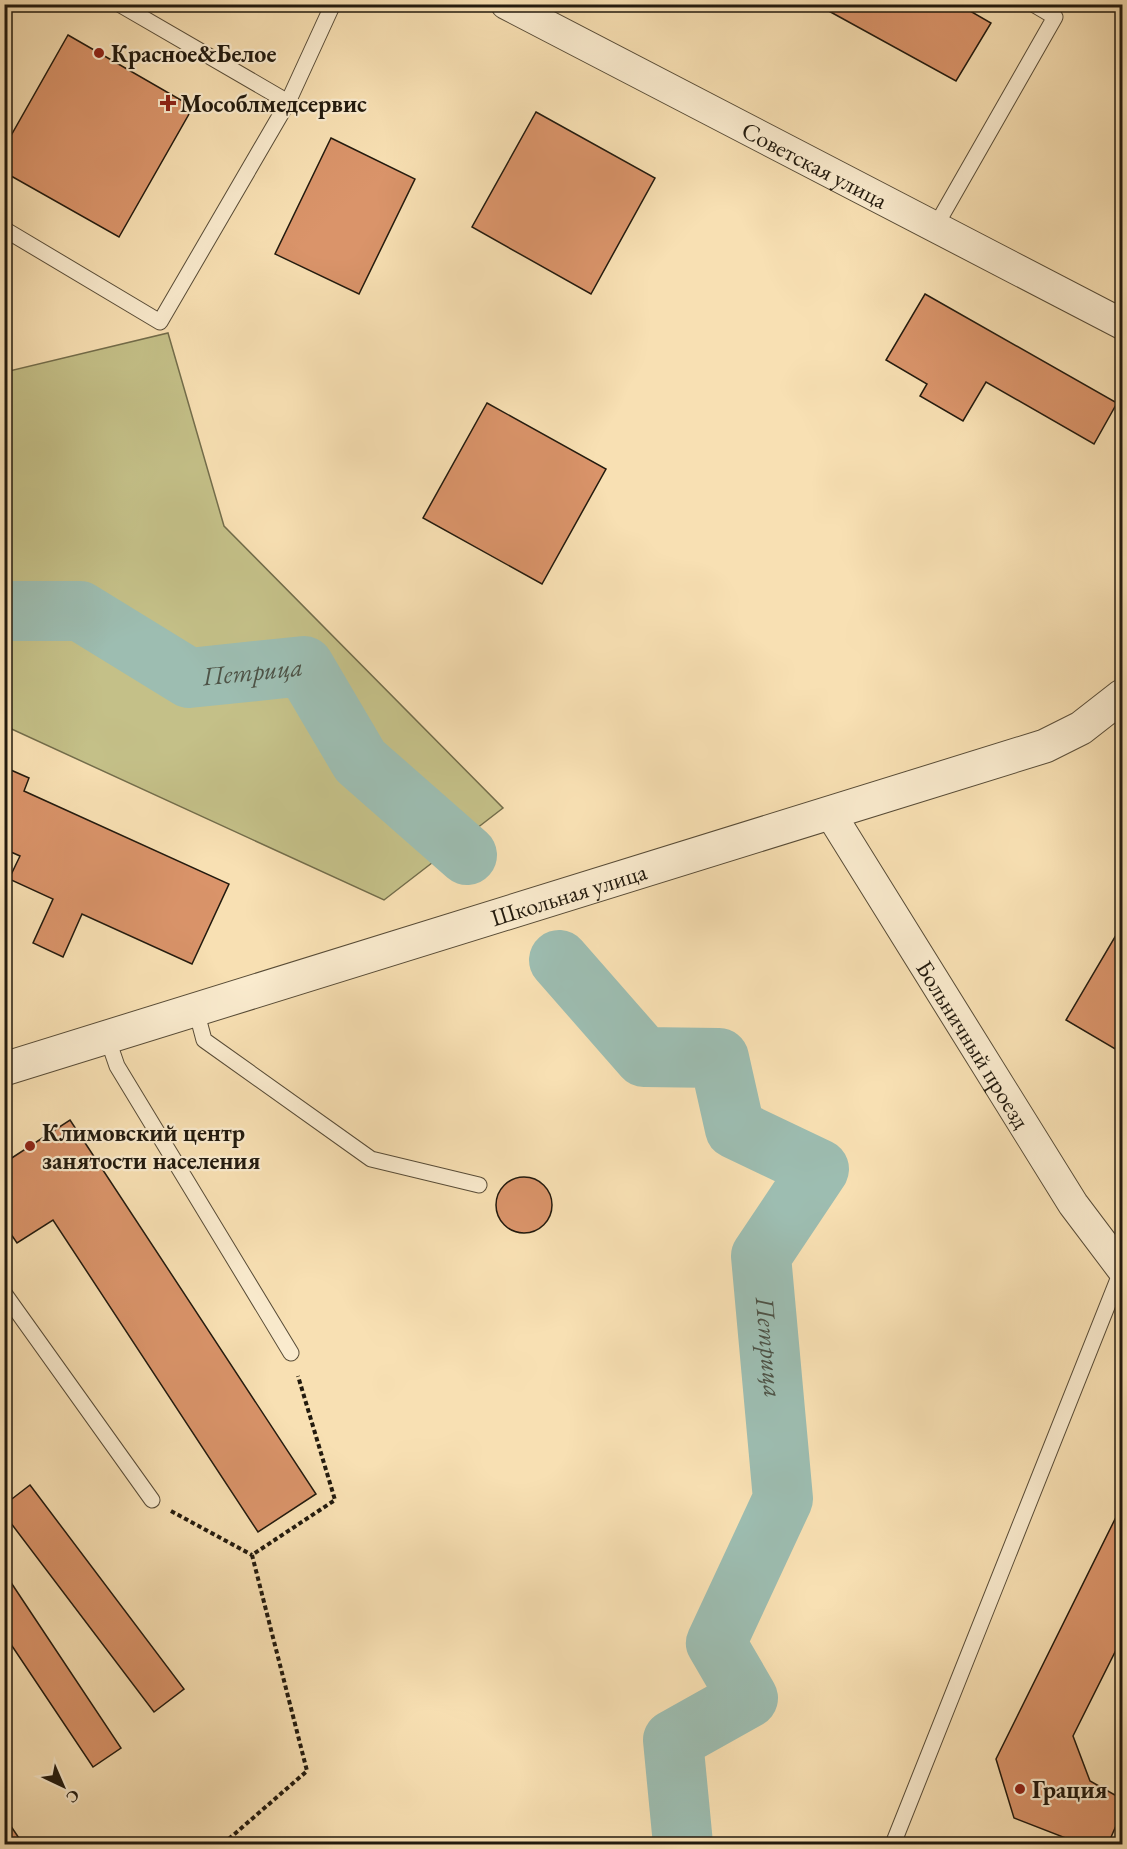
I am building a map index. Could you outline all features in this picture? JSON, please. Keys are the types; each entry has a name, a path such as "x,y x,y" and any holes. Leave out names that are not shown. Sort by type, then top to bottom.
{"street":[{"name":"Советская улица","path":"506,4 934,229 1122,324"},
{"name":"Школьная улица","path":"4,1069 1045,746 1081,728 1113,707 1122,696"},
{"name":"Больничный проезд","path":"830,813 1073,1204 1122,1269"}],"lane":[{"path":"118,4 288,102"},
{"path":"4,229 160,322 288,102 333,4"},
{"path":"934,229 1055,17 1033,4"},
{"path":"196,1010 204,1040 371,1159 479,1185"},
{"path":"107,1037 117,1066 291,1353"},
{"path":"897,1843 1122,1269"},
{"path":"4,1293 152,1500"}],"path":[{"path":"252,1556 335,1500 291,1353"},
{"path":"152,1500 252,1556 307,1771 223,1845"}],"shaded area":[{"path":"168,333 224,526 503,808 384,900 5,726 5,372"}],"building":[{"path":"816,4 958,4 991,23 956,81"},
{"path":"68,35 193,107 119,237 4,172 4,148"},
{"path":"536,112 655,178 591,294 472,227"},
{"path":"331,138 415,179 359,294 275,254"},
{"path":"925,294 1117,403 1094,444 986,382 963,421 920,396 927,384 886,360"},
{"path":"487,403 606,469 542,584 423,518"},
{"path":"4,767 29,778 24,791 229,884 192,964 82,914 63,957 33,943 53,899 9,879 20,856 4,849"},
{"path":"1119,930 1122,932 1122,1053 1066,1020"},
{"path":"70,1120 316,1494 258,1532 53,1220 17,1243 4,1224 4,1163"},
{"path":"524,1177 535,1179 544,1185 550,1194 552,1205 550,1216 544,1225 535,1231 524,1233 513,1231 504,1225 498,1216 496,1205 498,1194 504,1185 513,1179"},
{"path":"30,1485 184,1689 154,1712 4,1514 4,1505"},
{"path":"1122,1505 1122,1638 1073,1736 1090,1781 1122,1799 1122,1812 1108,1844 1081,1844 1014,1818 996,1759"},
{"path":"4,1572 121,1748 93,1767 4,1634"},
{"path":"4,1816 23,1844 4,1844"}],"waterway":[{"name":"Петрица","path":"4,611 80,611 189,678 304,666 360,761 467,855"},
{"name":"Петрица","path":"559,960 644,1057 719,1058 735,1129 819,1169 761,1256 783,1499 716,1643 748,1698 673,1740 683,1844"}],"place":[{"name":"Красное&Белое","path":"99,53"},
{"name":"Мособлмедсервис","path":"168,103"},
{"name":"Климовский центр занятости населения","path":"30,1146"},
{"name":"Грация","path":"1020,1789"}]}
